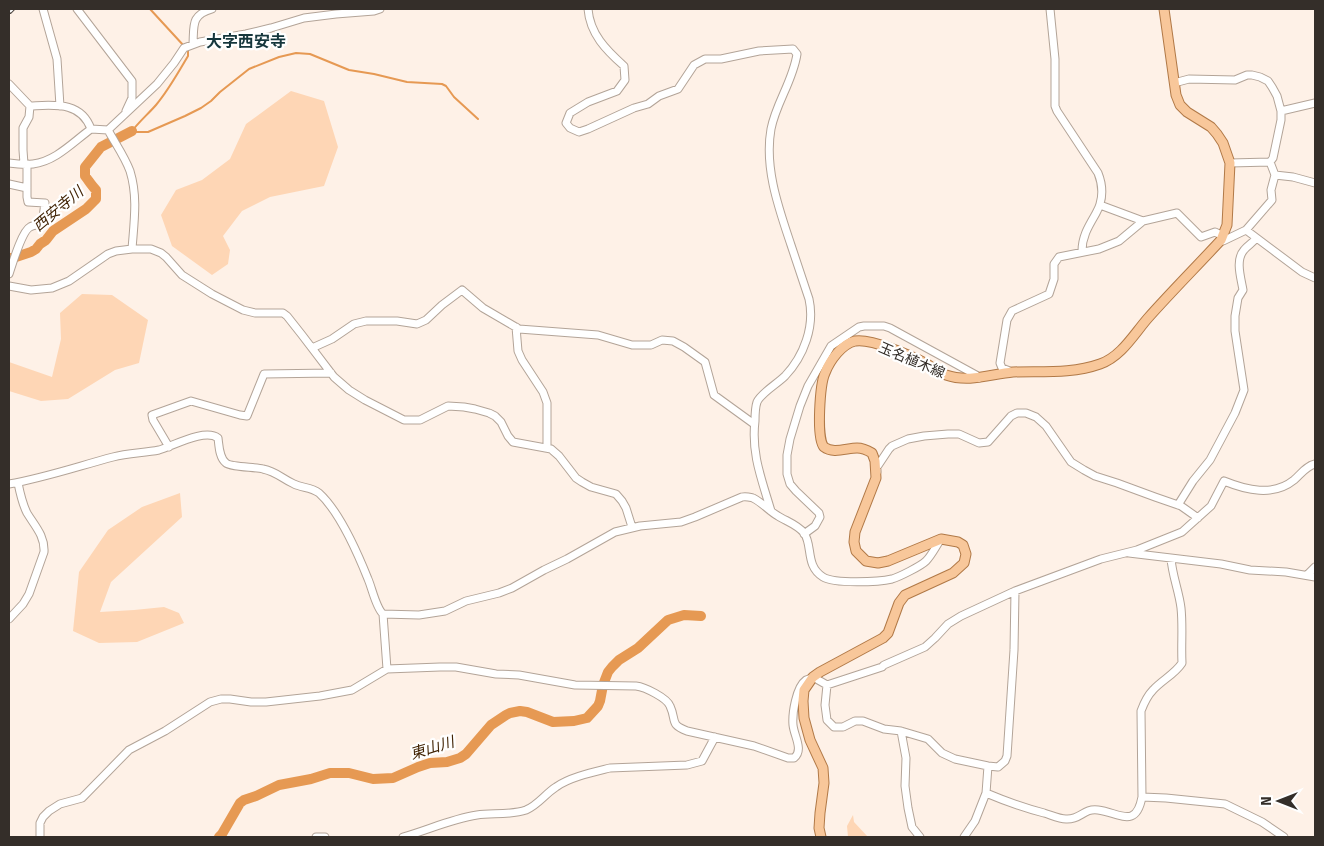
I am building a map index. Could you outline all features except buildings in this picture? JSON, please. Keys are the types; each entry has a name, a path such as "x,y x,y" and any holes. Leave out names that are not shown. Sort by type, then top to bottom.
{"main road":[{"path":"1164,9 1174,83 1180,105 1187,112 1211,127 1224,144 1230,163 1227,225 1222,238"},
{"name":"玉名植木線","path":"876,478 875,461 872,453 858,448 829,450 823,446 820,439 821,388 825,372 836,354 845,345 857,341 874,343 904,353 944,374 956,378 979,378 1012,372 1050,372 1087,368 1101,364 1114,357 1222,238"},
{"path":"821,837 819,828 824,783 823,768 810,740 804,718 804,690 820,672 888,634 899,603 905,595 953,573 964,563 966,554 963,545 958,542 941,539 888,561 878,563 866,561 856,551 854,542 855,532 876,478"}],"street":[{"path":"43,9 57,59 60,106"},
{"path":"77,9 132,81 132,98 124,115"},
{"path":"193,44 194,25 197,17 204,11 212,9"},
{"path":"9,163 32,164 44,161 61,153 91,129 108,130 157,84 184,48 193,44 246,34 304,18 380,9"},
{"path":"588,9 595,35 607,51 624,66 625,80 616,91 588,102 570,112 566,123 570,128 579,132 634,108 648,104 659,96 678,89 694,65 706,59 720,59 759,50 793,49 797,54 796,66 777,106 769,149 774,188 809,299 811,324 800,354 785,375 757,403 753,436 755,455 771,511"},
{"path":"1050,9 1055,59 1055,106 1101,180 1100,205 1088,226 1082,242 1082,251"},
{"path":"1174,83 1189,79 1235,80 1252,74 1268,81 1277,96 1281,110 1281,120 1273,158 1270,162"},
{"path":"9,84 30,106 70,107 85,117 91,129"},
{"path":"1281,110 1315,102"},
{"path":"9,274 25,232 29,227 42,224 45,203 28,202 23,128 29,117 30,106"},
{"path":"108,130 129,170 134,187 136,207 132,249"},
{"path":"1230,163 1270,162"},
{"path":"1012,372 1002,368 1000,363 1007,320 1012,312 1049,294 1054,279 1054,264 1059,257 1099,249 1119,240 1143,221 1178,213 1200,237 1215,232 1223,241 1246,230 1272,200 1271,190 1275,175 1270,162"},
{"path":"1275,175 1293,177 1315,183"},
{"path":"9,184 27,188"},
{"path":"1100,205 1143,221"},
{"path":"1246,230 1302,272 1315,278"},
{"path":"1178,505 1193,481 1210,460 1235,412 1244,390 1235,331 1235,316 1238,298 1243,290 1240,256 1245,248 1256,238"},
{"path":"9,286 31,290 52,288 69,281 108,254 132,249 151,249 166,257 182,275 212,294 243,310 255,313 283,313 331,374 349,390 404,420 420,420 448,406 475,409 489,412 496,416 513,442 551,449 576,478 591,487 616,494 626,508 632,527"},
{"path":"312,348 332,340 354,324 366,321 397,321 417,324 426,320 462,290 483,308 519,329 598,335 632,344 651,344 662,340 673,341 705,362 714,395 754,424"},
{"path":"804,534 815,526 820,516 790,484 787,474 787,455 790,439 808,386 830,346 859,327 884,326 976,374 979,378"},
{"path":"516,327 518,351 543,392 547,403 547,448"},
{"path":"169,447 153,420 152,414 191,401 247,416 264,374 331,374"},
{"path":"876,478 877,467 892,446 908,439 959,434 980,444 988,442 1012,416 1017,413 1026,413 1036,417 1046,426 1071,462 1084,470 1095,476 1178,505 1198,518"},
{"path":"9,484 114,456 158,450 187,439 214,435 218,438 222,456 226,463 232,466 250,466 276,472 294,485 317,492 330,505 368,577 379,610 383,614 386,669"},
{"path":"40,837 40,823 49,811 60,804 82,798 129,750 165,731 210,702 230,699 266,702 352,690 386,669 456,667 575,685 642,687 670,704 675,724 678,727 687,731 754,746 788,758 794,758 798,755 798,750 793,717 800,689 806,680 813,678 827,685 885,666 925,646 948,624 961,616 1015,591 1101,559 1126,553 1175,536 1211,506 1224,481 1240,488 1264,491 1286,485 1310,465 1315,464"},
{"path":"9,618 23,604 29,594 45,545 41,533 28,513 21,497 18,482"},
{"path":"383,614 419,615 438,613 451,609 466,601 499,593 567,559 615,532 632,527 681,522 742,497 757,500 800,529 806,537 812,563 826,579 880,581 899,577 926,562 941,539"},
{"path":"1126,553 1315,577"},
{"path":"986,793 1021,807 1067,819 1078,818 1086,811 1098,810 1127,817 1137,813 1142,797 1142,710 1145,700 1154,689 1179,669 1182,663 1181,605 1172,570 1171,558"},
{"path":"1307,575 1315,567"},
{"path":"827,685 827,720 834,727 843,727 855,721 863,721 928,739 942,753 955,759 998,767 1005,761 1007,756 1014,650 1015,591"},
{"path":"901,731 906,758 905,786 908,808 912,827 920,837"},
{"path":"403,837 462,818 523,811 534,807 547,793 558,785 600,770 687,765 702,761 715,737"},
{"path":"964,837 975,821 986,793 988,766"},
{"path":"1142,797 1225,804 1262,822 1284,837"},
{"path":"316,837 325,837"}],"shaded area":[{"path":"291,91 324,101 338,147 324,186 270,197 242,211 223,236 230,250 228,264 212,275 172,246 161,215 176,190 202,180 230,159 246,124"},
{"path":"82,294 112,295 148,320 139,363 115,370 68,399 41,401 9,391 9,362 52,377 61,339 60,313"},
{"path":"180,493 182,517 111,582 100,612 164,607 179,613 184,623 137,642 99,643 73,631 79,572 108,530 142,507"},
{"path":"853,815 854,822 868,837 848,837 847,826"}],"waterway":[{"path":"150,9 184,46"},
{"path":"187,50 188,56 169,88 133,132 148,132 185,116 211,101 249,69 279,57 296,53 310,54 349,70 407,82 442,84 478,119"},
{"name":"西安寺川","path":"9,258 36,249 53,231 86,209 96,199 96,190 85,176 85,167 101,147 132,131"},
{"name":"東山川","path":"219,837 240,803 279,785 330,773 349,773 373,779 393,778 430,763 447,762 460,758 466,754 491,725 510,713 527,712 553,722 587,718 598,706 608,672 619,660 638,648 668,620 684,615 701,616"}],"railway":[{"path":"10,12 13,9"}],"district":[{"name":"大字西安寺","path":"246,41"}]}
